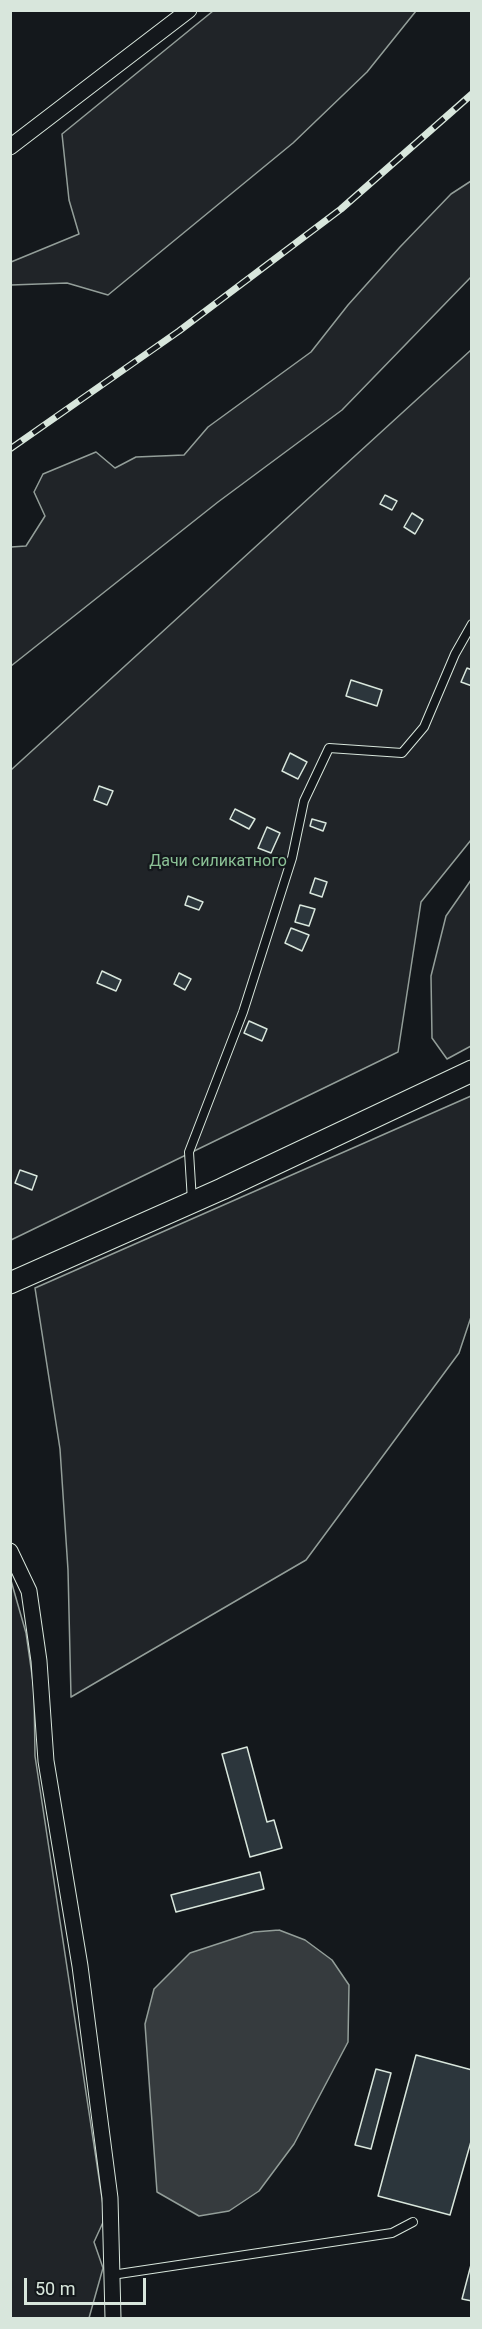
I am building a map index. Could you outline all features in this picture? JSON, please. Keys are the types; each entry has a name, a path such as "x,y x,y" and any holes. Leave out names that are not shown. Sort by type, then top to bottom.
{"street":[{"path":"10,147 189,10"},
{"path":"10,1283 192,1203 471,1071"},
{"path":"10,1551 29,1591 39,1661 46,1761 80,1966 110,2198 110,2275 113,2319"}],"lane":[{"path":"192,1203 189,1152 243,1012 292,858 304,801 329,748 402,753 424,727 455,654 471,624"},
{"path":"110,2275 392,2233 413,2222"}],"green space":[{"path":"213,11 416,11 367,72 293,143 108,295 67,283 11,285 11,262 79,234 69,200 62,134"},
{"path":"471,181 471,277 342,410 218,502 11,666 11,547 26,546 45,516 34,492 43,474 96,452 115,468 136,457 184,455 208,427 311,352 348,305 400,247 451,194"},
{"name":"Дачи силикатного","path":"471,350 471,840 421,902 398,1052 11,1240 11,770"},
{"path":"471,880 471,1046 447,1059 432,1038 431,976 446,916"},
{"path":"471,1096 472,1314 459,1353 306,1560 71,1697 68,1570 60,1449 35,1288"},
{"path":"10,1577 26,1633 34,1689 35,1756 105,2218 94,2242 103,2268 89,2318 11,2318"}],"shaded area":[{"path":"279,1930 305,1940 332,1960 349,1985 348,2042 294,2144 259,2191 229,2211 199,2216 157,2192 145,2024 154,1989 190,1953 254,1932"}],"building":[{"path":"385,495 397,501 392,510 380,504"},
{"path":"412,513 423,520 415,534 404,527"},
{"path":"467,668 472,670 472,686 461,682"},
{"path":"351,680 382,690 377,706 346,696"},
{"path":"290,753 307,762 298,779 282,771"},
{"path":"99,786 113,791 107,805 94,800"},
{"path":"235,809 255,819 249,829 230,819"},
{"path":"312,819 326,823 323,831 310,826"},
{"path":"267,827 280,833 271,853 258,848"},
{"path":"315,878 327,882 322,897 310,893"},
{"path":"188,896 203,902 199,910 185,905"},
{"path":"300,905 315,909 309,926 295,922"},
{"path":"291,928 309,935 302,951 285,943"},
{"path":"102,971 121,980 116,991 97,983"},
{"path":"179,973 191,979 185,990 174,984"},
{"path":"249,1021 267,1029 262,1041 244,1033"},
{"path":"20,1170 37,1176 32,1190 15,1183"},
{"path":"247,1747 267,1822 274,1820 282,1848 250,1857 222,1754"},
{"path":"260,1872 264,1889 176,1912 171,1895"},
{"path":"416,2055 472,2070 472,2138 450,2215 378,2196"},
{"path":"376,2069 391,2073 371,2149 355,2145"},
{"path":"472,2261 472,2301 462,2299"}],"railway":[{"path":"10,449 179,331 341,209 472,94"}]}
